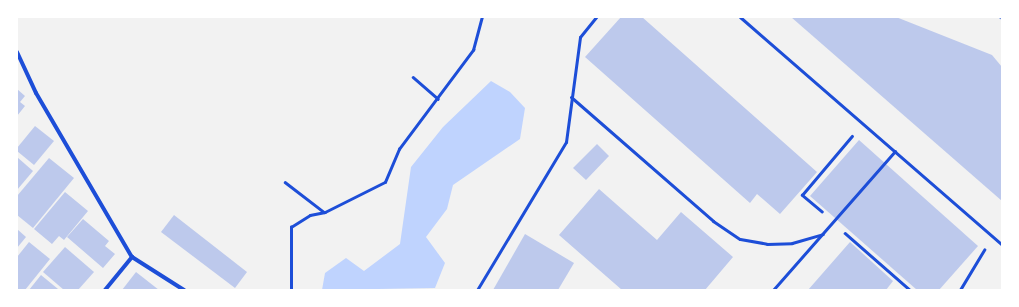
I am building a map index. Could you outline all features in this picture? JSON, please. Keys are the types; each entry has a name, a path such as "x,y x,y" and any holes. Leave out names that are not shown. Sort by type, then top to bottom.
{"street":[{"path":"17,52 36,93 132,257 184,290"},
{"path":"105,290 132,257"}],"lane":[{"path":"477,290 566,142 580,37 596,17"},
{"path":"740,17 1002,245"},
{"path":"571,97 712,221 740,239 767,244 792,243 823,234"},
{"path":"774,290 895,151"}],"path":[{"path":"291,290 291,227 310,215 325,212 385,182 399,149 438,99 473,50 482,17"},
{"path":"412,78 438,99"},
{"path":"863,124 802,195 910,290"},
{"path":"285,182 325,212"},
{"path":"960,290 978,257 994,237"}],"water":[{"path":"491,81 510,92 525,108 520,139 453,185 447,209 426,237 445,263 435,288 322,290 325,273 346,258 364,271 400,244 411,167 443,127"}],"building":[{"path":"621,17 642,17 817,172 780,214 757,194 750,203 585,57"},
{"path":"791,17 896,17 992,55 1002,67 1002,201"},
{"path":"17,89 25,96 20,102 25,106 17,116"},
{"path":"35,126 54,141 34,165 17,151 17,148"},
{"path":"859,140 978,246 939,290 917,290 810,196"},
{"path":"597,144 609,156 586,180 573,168"},
{"path":"17,157 33,171 17,190"},
{"path":"49,158 74,178 33,228 17,215 17,196"},
{"path":"599,189 657,240 681,212 733,257 705,290 622,290 559,235"},
{"path":"65,192 88,211 64,240 59,236 52,244 34,229"},
{"path":"174,215 247,272 235,288 161,232"},
{"path":"83,219 109,241 105,246 115,254 103,268 67,237"},
{"path":"17,229 26,237 17,248"},
{"path":"525,234 574,263 558,290 493,290"},
{"path":"29,242 50,259 25,290 17,290 17,257"},
{"path":"850,242 893,281 886,290 808,290"},
{"path":"65,247 94,272 78,290 64,290 43,272"},
{"path":"136,272 159,290 122,290"},
{"path":"41,275 58,289 29,290"}]}
